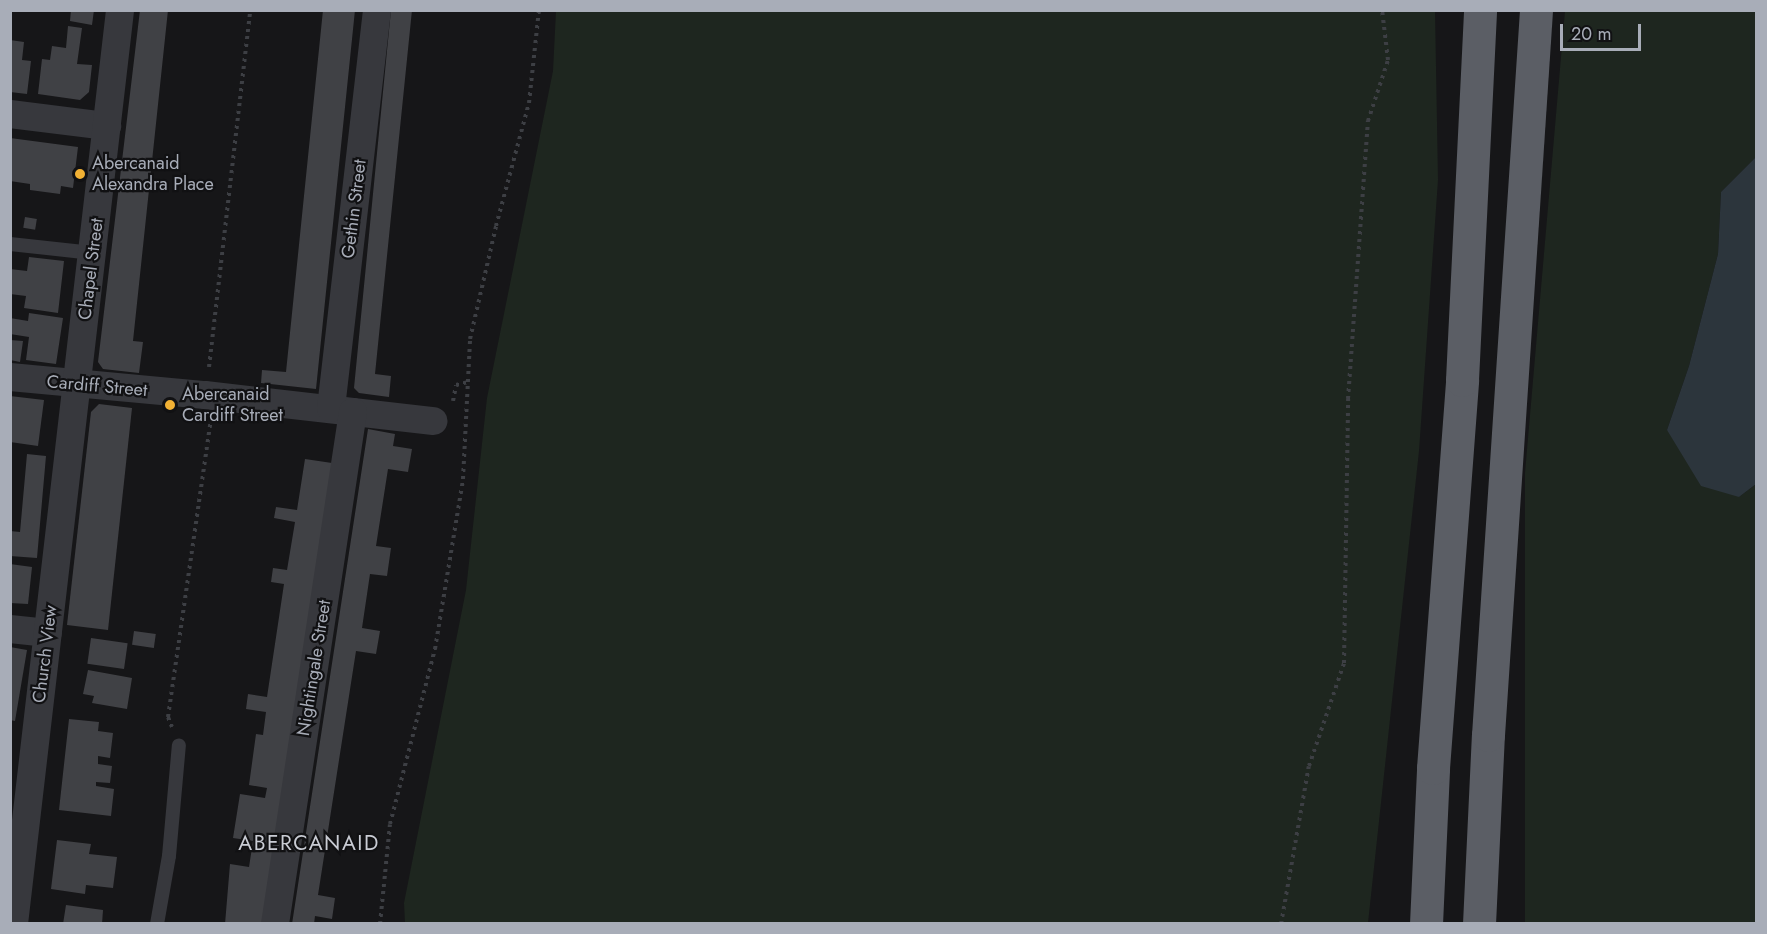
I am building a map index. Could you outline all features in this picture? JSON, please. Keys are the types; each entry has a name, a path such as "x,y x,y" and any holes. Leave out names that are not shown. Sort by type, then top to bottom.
{"highway":[{"path":"1426,924 1433,768 1462,380 1480,10"},
{"path":"1479,924 1488,735 1536,10"}],"street":[{"name":"Chapel Street","path":"76,384 120,10"},
{"name":"Gethin Street","path":"342,410 377,10"},
{"path":"10,114 107,126"},
{"name":"Cardiff Street","path":"10,377 434,421"},
{"name":"Church View","path":"14,924 76,384"},
{"name":"Nightingale Street","path":"275,924 342,410"},
{"path":"10,629 48,633"}],"lane":[{"path":"10,244 93,253"},
{"path":"157,924 169,856 179,745"}],"path":[{"path":"168,717 210,396 250,10"},
{"path":"380,924 390,824 435,649 463,479 470,339 496,226 530,103 539,10"},
{"path":"1281,924 1309,766 1344,663 1348,399 1368,121 1388,60 1382,10"}],"shaded area":[{"path":"556,11 1435,11 1438,180 1419,451 1368,923 405,923 404,903 466,590 487,398 553,71"},
{"path":"1565,11 1756,11 1756,157 1721,192 1718,254 1689,366 1667,430 1739,497 1756,484 1756,923 1525,924 1525,473"},
{"path":"1756,157 1756,484 1739,497 1701,486 1667,430 1689,366 1718,254 1721,192"}],"building":[{"path":"71,10 94,10 92,25 70,21"},
{"path":"140,10 168,10 133,341 143,342 139,373 103,369 98,362"},
{"path":"323,10 355,10 316,389 261,383 262,370 286,372"},
{"path":"391,10 412,10 375,374 391,376 389,397 359,393 354,388"},
{"path":"68,26 82,28 77,64 92,65 89,92 80,100 38,94 42,59 50,60 52,46 66,48"},
{"path":"10,40 24,42 22,60 31,61 27,94 10,92"},
{"path":"10,138 78,147 73,188 61,186 60,194 30,190 30,184 10,181"},
{"path":"25,217 37,219 35,230 23,228"},
{"path":"29,257 64,261 58,313 24,308 26,296 10,294 10,269 27,271"},
{"path":"29,313 63,318 56,364 26,360 29,337 10,334 10,318 28,321"},
{"path":"10,340 23,341 20,362 10,360"},
{"path":"10,396 44,400 38,446 10,442"},
{"path":"99,404 132,408 108,630 67,625 91,412"},
{"path":"368,429 395,434 393,446 412,449 408,472 388,469 376,546 391,548 387,576 370,574 362,628 380,631 376,654 356,651 318,895 335,898 332,919 315,916 314,924 292,924"},
{"path":"27,454 46,456 37,558 10,556 10,531 20,532"},
{"path":"305,459 332,463 262,924 225,924 230,864 249,867 253,841 233,838 240,794 265,798 267,788 249,785 256,734 263,735 266,712 246,709 248,694 267,697 284,584 271,582 273,568 287,570 295,522 274,518 276,507 297,510"},
{"path":"10,564 32,567 28,604 10,603"},
{"path":"134,631 156,634 154,648 132,645"},
{"path":"91,638 128,643 124,669 87,664"},
{"path":"10,647 27,650 15,721 10,720"},
{"path":"88,670 132,678 127,709 92,703 94,696 83,694"},
{"path":"69,719 99,722 98,731 113,733 110,758 98,756 98,764 112,766 110,783 96,782 96,786 114,789 111,816 59,810"},
{"path":"57,840 91,844 89,854 117,857 113,888 86,885 85,894 51,889"},
{"path":"66,905 103,910 102,924 63,924"}],"place":[{"name":"Abercanaid Alexandra Place","path":"80,174"},
{"name":"Abercanaid Cardiff Street","path":"170,405"}],"district":[{"name":"ABERCANAID","path":"309,843"}]}
